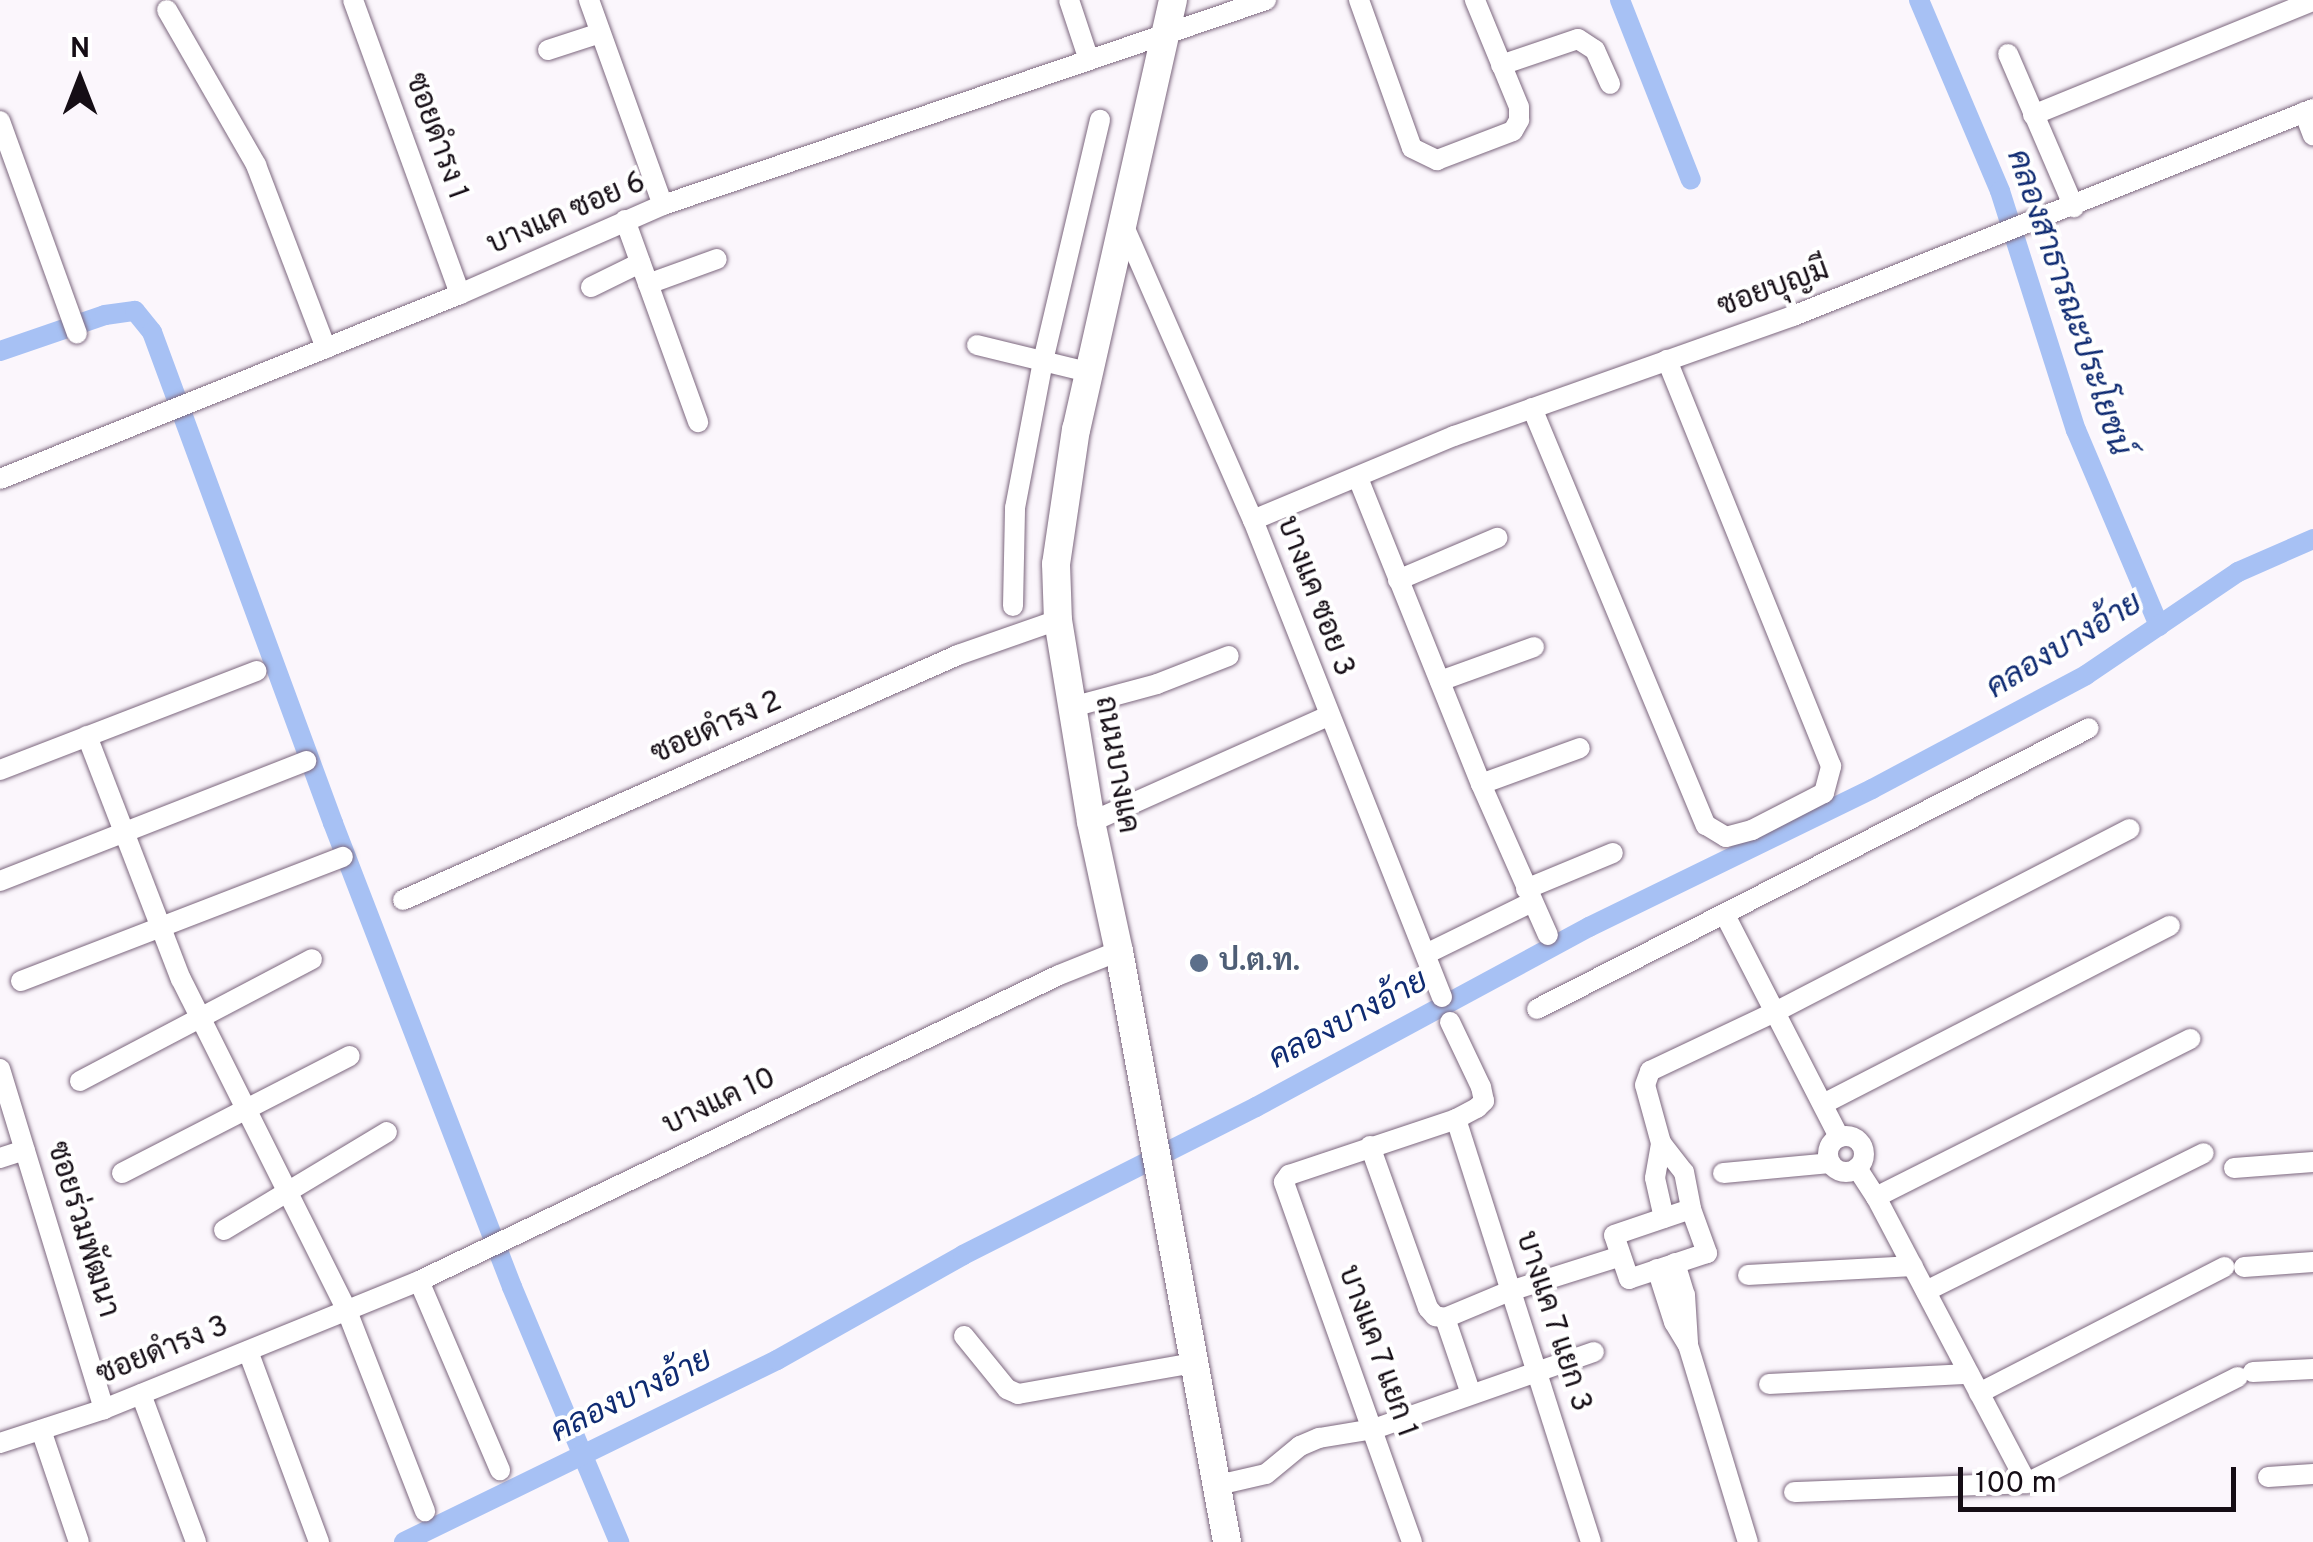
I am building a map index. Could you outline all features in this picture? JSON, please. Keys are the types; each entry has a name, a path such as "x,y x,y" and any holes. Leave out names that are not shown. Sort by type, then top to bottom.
{"main road":[{"name":"ถนนบางแค","path":"1173,0 1088,372 1062,509 1056,564 1058,620 1091,822 1119,951 1227,1542"}],"street":[{"name":"ซอยดำรง 1","path":"353,0 460,294"},
{"path":"589,0 662,205"},
{"path":"1069,0 1088,60"},
{"name":"บางแค ซอย 6","path":"0,480 460,294 662,205 1266,0"},
{"path":"1359,0 1412,148 1422,157 1437,160 1514,131 1519,107 1475,0"},
{"path":"2033,115 2313,0"},
{"path":"167,10 256,165 326,348"},
{"path":"548,50 600,33"},
{"path":"1501,65 1578,39 1595,50 1610,84"},
{"path":"2008,54 2074,207"},
{"path":"2308,111 2313,135"},
{"name":"ซอยบุญมี","path":"1253,520 1532,408 2074,207 2308,111"},
{"path":"1012,606 1015,508 1043,361 1100,120"},
{"path":"0,121 77,334"},
{"path":"624,220 698,422"},
{"name":"บางแค ซอย 3","path":"1122,222 1253,520 1442,997"},
{"path":"648,284 717,260"},
{"path":"591,286 640,264"},
{"path":"977,345 1088,372"},
{"path":"1532,408 1706,824 1726,837 1752,830 1824,794 1831,766 1667,360"},
{"path":"1358,478 1548,935"},
{"path":"1398,580 1497,538"},
{"name":"ซอยดำรง 2","path":"403,900 958,656 1058,620"},
{"path":"1440,681 1534,648"},
{"path":"1072,708 1157,684 1229,656"},
{"path":"0,770 257,671"},
{"path":"1091,822 1328,716"},
{"path":"1538,1010 2089,728"},
{"path":"87,736 161,927 202,1020 347,1312 426,1512"},
{"path":"1482,784 1580,748"},
{"path":"0,881 306,761"},
{"path":"1664,1218 1655,1178 1661,1143 1645,1085 1650,1071 1775,1012 2129,828"},
{"path":"1426,954 1613,853"},
{"path":"21,981 343,857"},
{"path":"1724,916 1839,1137"},
{"path":"1823,1104 2170,926"},
{"name":"บางแค 10","path":"347,1312 1059,975 1119,951"},
{"path":"80,1081 312,959"},
{"path":"1450,1022 1484,1101 1456,1120 1370,1146 1428,1308 1445,1318 1470,1394"},
{"path":"1876,1197 2190,1039"},
{"path":"122,1174 350,1056"},
{"name":"ซอยร่วมพัฒนา","path":"0,1070 104,1409"},
{"name":"บางแค 7 แยก 3","path":"1456,1120 1590,1542"},
{"path":"224,1230 388,1132"},
{"path":"1723,1174 1831,1163 1840,1170 1856,1168 1863,1158 1862,1147 1855,1138 1839,1137 1830,1145 1831,1163"},
{"path":"1661,1143 1674,1153 1684,1172 1706,1252 1629,1279 1614,1235 1692,1208"},
{"name":"บางแค 7 แยก 1","path":"1370,1146 1289,1175 1284,1182 1412,1542"},
{"path":"0,1158 25,1150"},
{"path":"1926,1291 2204,1154"},
{"path":"2234,1168 2313,1162"},
{"path":"1856,1168 1876,1197 2027,1484"},
{"path":"1445,1318 1510,1291 1621,1256"},
{"path":"1770,1384 1974,1383 2234,1267 2313,1262"},
{"path":"1666,1266 1674,1322 1688,1345 1748,1542"},
{"path":"1748,1276 1913,1266"},
{"path":"419,1281 500,1470"},
{"name":"ซอยดำรง 3","path":"0,1443 104,1409 347,1312"},
{"path":"964,1336 1006,1390 1018,1394 1194,1363"},
{"path":"248,1350 318,1542"},
{"path":"1218,1485 1266,1474 1300,1446 1319,1438 1374,1429 1594,1352"},
{"path":"1794,1492 2027,1484 2245,1374 2313,1368"},
{"path":"141,1394 196,1542"},
{"path":"40,1430 80,1542"},
{"path":"2268,1477 2313,1474"}],"waterway":[{"path":"1620,0 1691,180"},
{"name":"คลองสาธารณะประโยชน์","path":"1919,0 2000,191 2076,430 2159,626"},
{"path":"0,351 105,315 135,311 152,332 333,823 512,1287 619,1542"},
{"name":"คลองบางอ้าย","path":"404,1542 777,1360 963,1255 1256,1107 1589,927 1872,789 2086,675 2238,572 2313,539"}],"place":[{"name":"ป.ต.ท.","path":"1199,963"}]}
